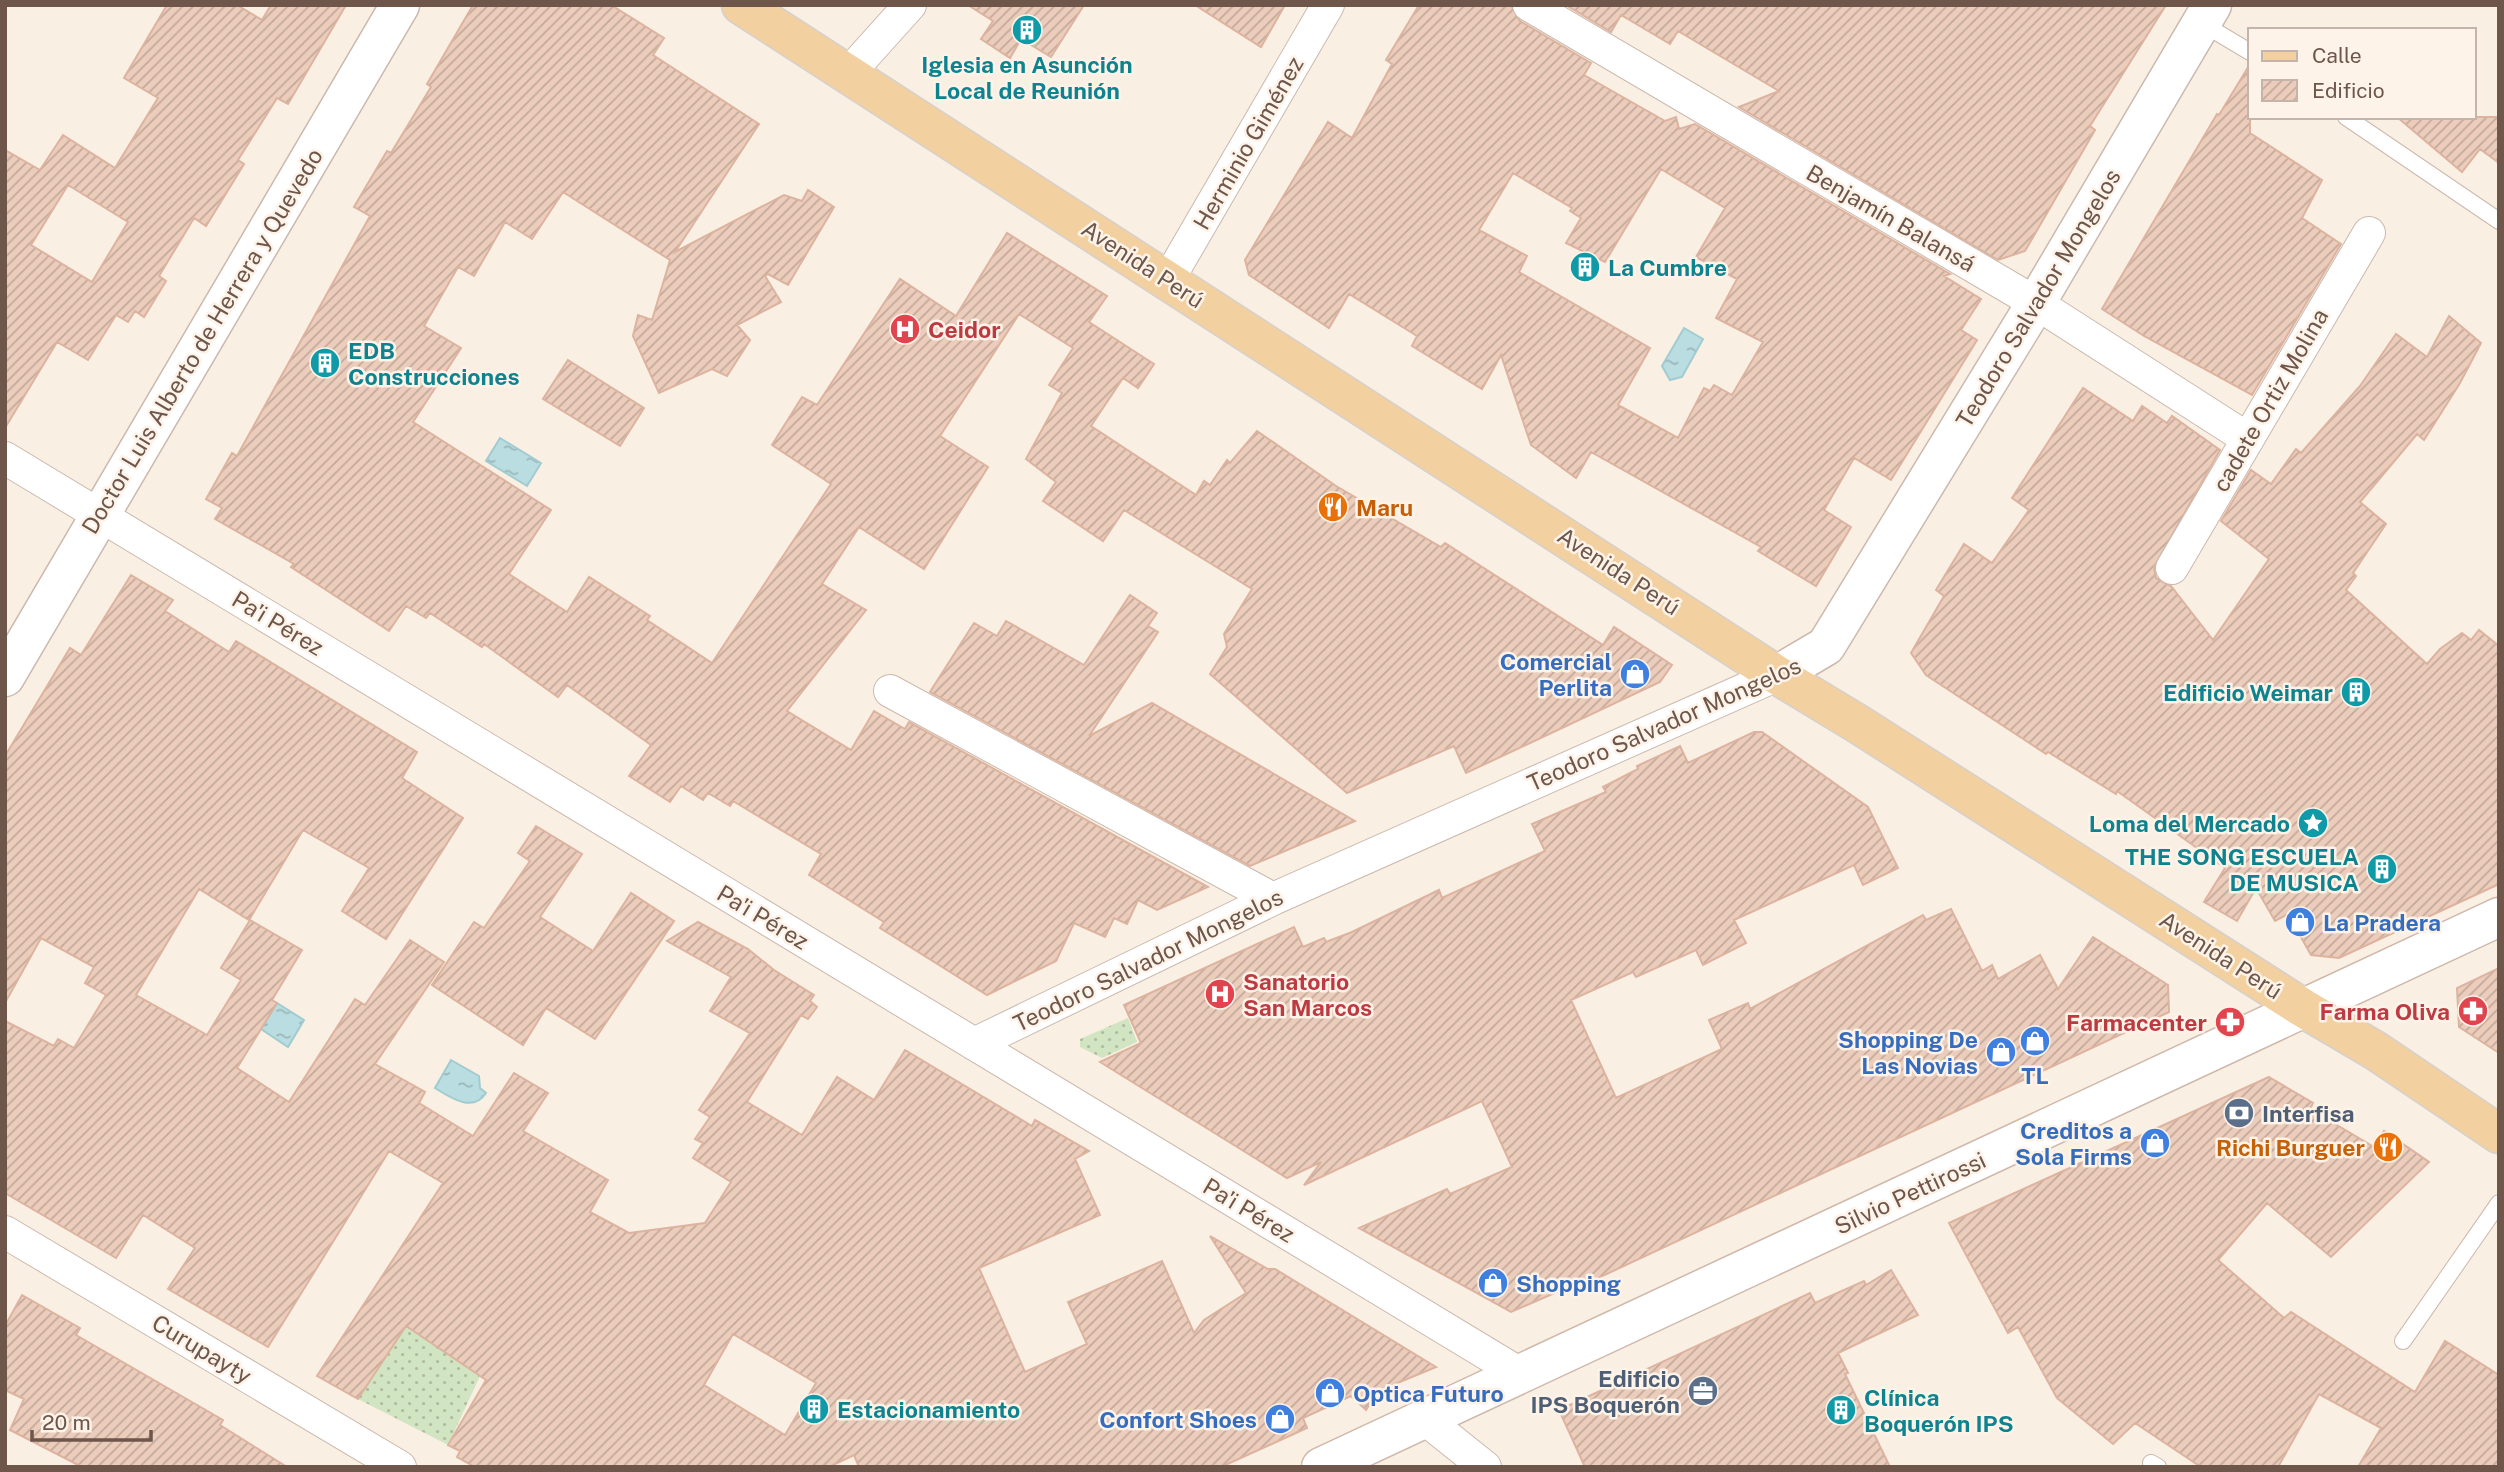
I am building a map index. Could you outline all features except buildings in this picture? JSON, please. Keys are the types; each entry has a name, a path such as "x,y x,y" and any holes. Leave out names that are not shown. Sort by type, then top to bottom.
{"main road":[{"name":"Avenida Perú","path":"741,5 1777,675 1870,731 2303,1008 2376,1051 2499,1134"}],"street":[{"name":"Doctor Luis Alberto de Herrera y Quevedo","path":"5,677 400,5"},
{"path":"848,74 910,5"},
{"name":"Herminio Giménez","path":"1168,280 1328,5"},
{"name":"Benjamín Balansá","path":"1529,5 2036,303 2248,439"},
{"name":"Teodoro Salvador Mongelos","path":"974,1044 1273,898 1777,675 1826,646 2036,303 2207,14"},
{"name":"cadete Ortiz Molina","path":"2172,568 2369,233"},
{"name":"Pa'i Pérez","path":"5,458 1522,1375"},
{"path":"890,691 1273,898"},
{"name":"Silvio Pettirossi","path":"1321,1467 2499,917"},
{"name":"Curupayty","path":"5,1232 400,1467"},
{"path":"1425,1419 1485,1467"}],"lane":[{"path":"2207,14 2248,50"},
{"path":"2349,119 2499,221"},
{"path":"2403,1341 2499,1203"}],"green space":[{"path":"1128,1018 1137,1042 1102,1058 1080,1047 1080,1039"},
{"path":"436,1278 449,1284 418,1334 480,1376 448,1445 358,1399"}],"water":[{"path":"1684,328 1703,339 1682,377 1670,380 1662,366"},
{"path":"500,438 541,463 527,486 486,461"},
{"path":"277,1003 304,1020 288,1047 261,1029"},
{"path":"451,1060 479,1076 480,1088 486,1093 481,1099 462,1102 435,1088"}],"place":[{"name":"Iglesia en Asunción Local de Reunión","path":"1027,30"},
{"name":"La Cumbre","path":"1585,267"},
{"name":"Ceidor","path":"905,329"},
{"name":"EDB Construcciones","path":"325,363"},
{"name":"Maru","path":"1333,507"},
{"name":"Comercial Perlita","path":"1635,674"},
{"name":"Edificio Weimar","path":"2356,692"},
{"name":"Loma del Mercado","path":"2313,823"},
{"name":"THE SONG ESCUELA DE MUSICA","path":"2382,869"},
{"name":"La Pradera","path":"2300,922"},
{"name":"Sanatorio San Marcos","path":"1220,994"},
{"name":"Farma Oliva","path":"2473,1011"},
{"name":"Farmacenter","path":"2230,1022"},
{"name":"TL","path":"2035,1041"},
{"name":"Shopping De Las Novias","path":"2001,1052"},
{"name":"Interfisa","path":"2239,1113"},
{"name":"Creditos a Sola Firms","path":"2155,1143"},
{"name":"Richi Burguer","path":"2388,1147"},
{"name":"Shopping","path":"1493,1283"},
{"name":"Edificio IPS Boquerón","path":"1703,1391"},
{"name":"Optica Futuro","path":"1330,1393"},
{"name":"Estacionamiento","path":"814,1409"},
{"name":"Clínica Boquerón IPS","path":"1841,1410"},
{"name":"Confort Shoes","path":"1280,1419"}]}
